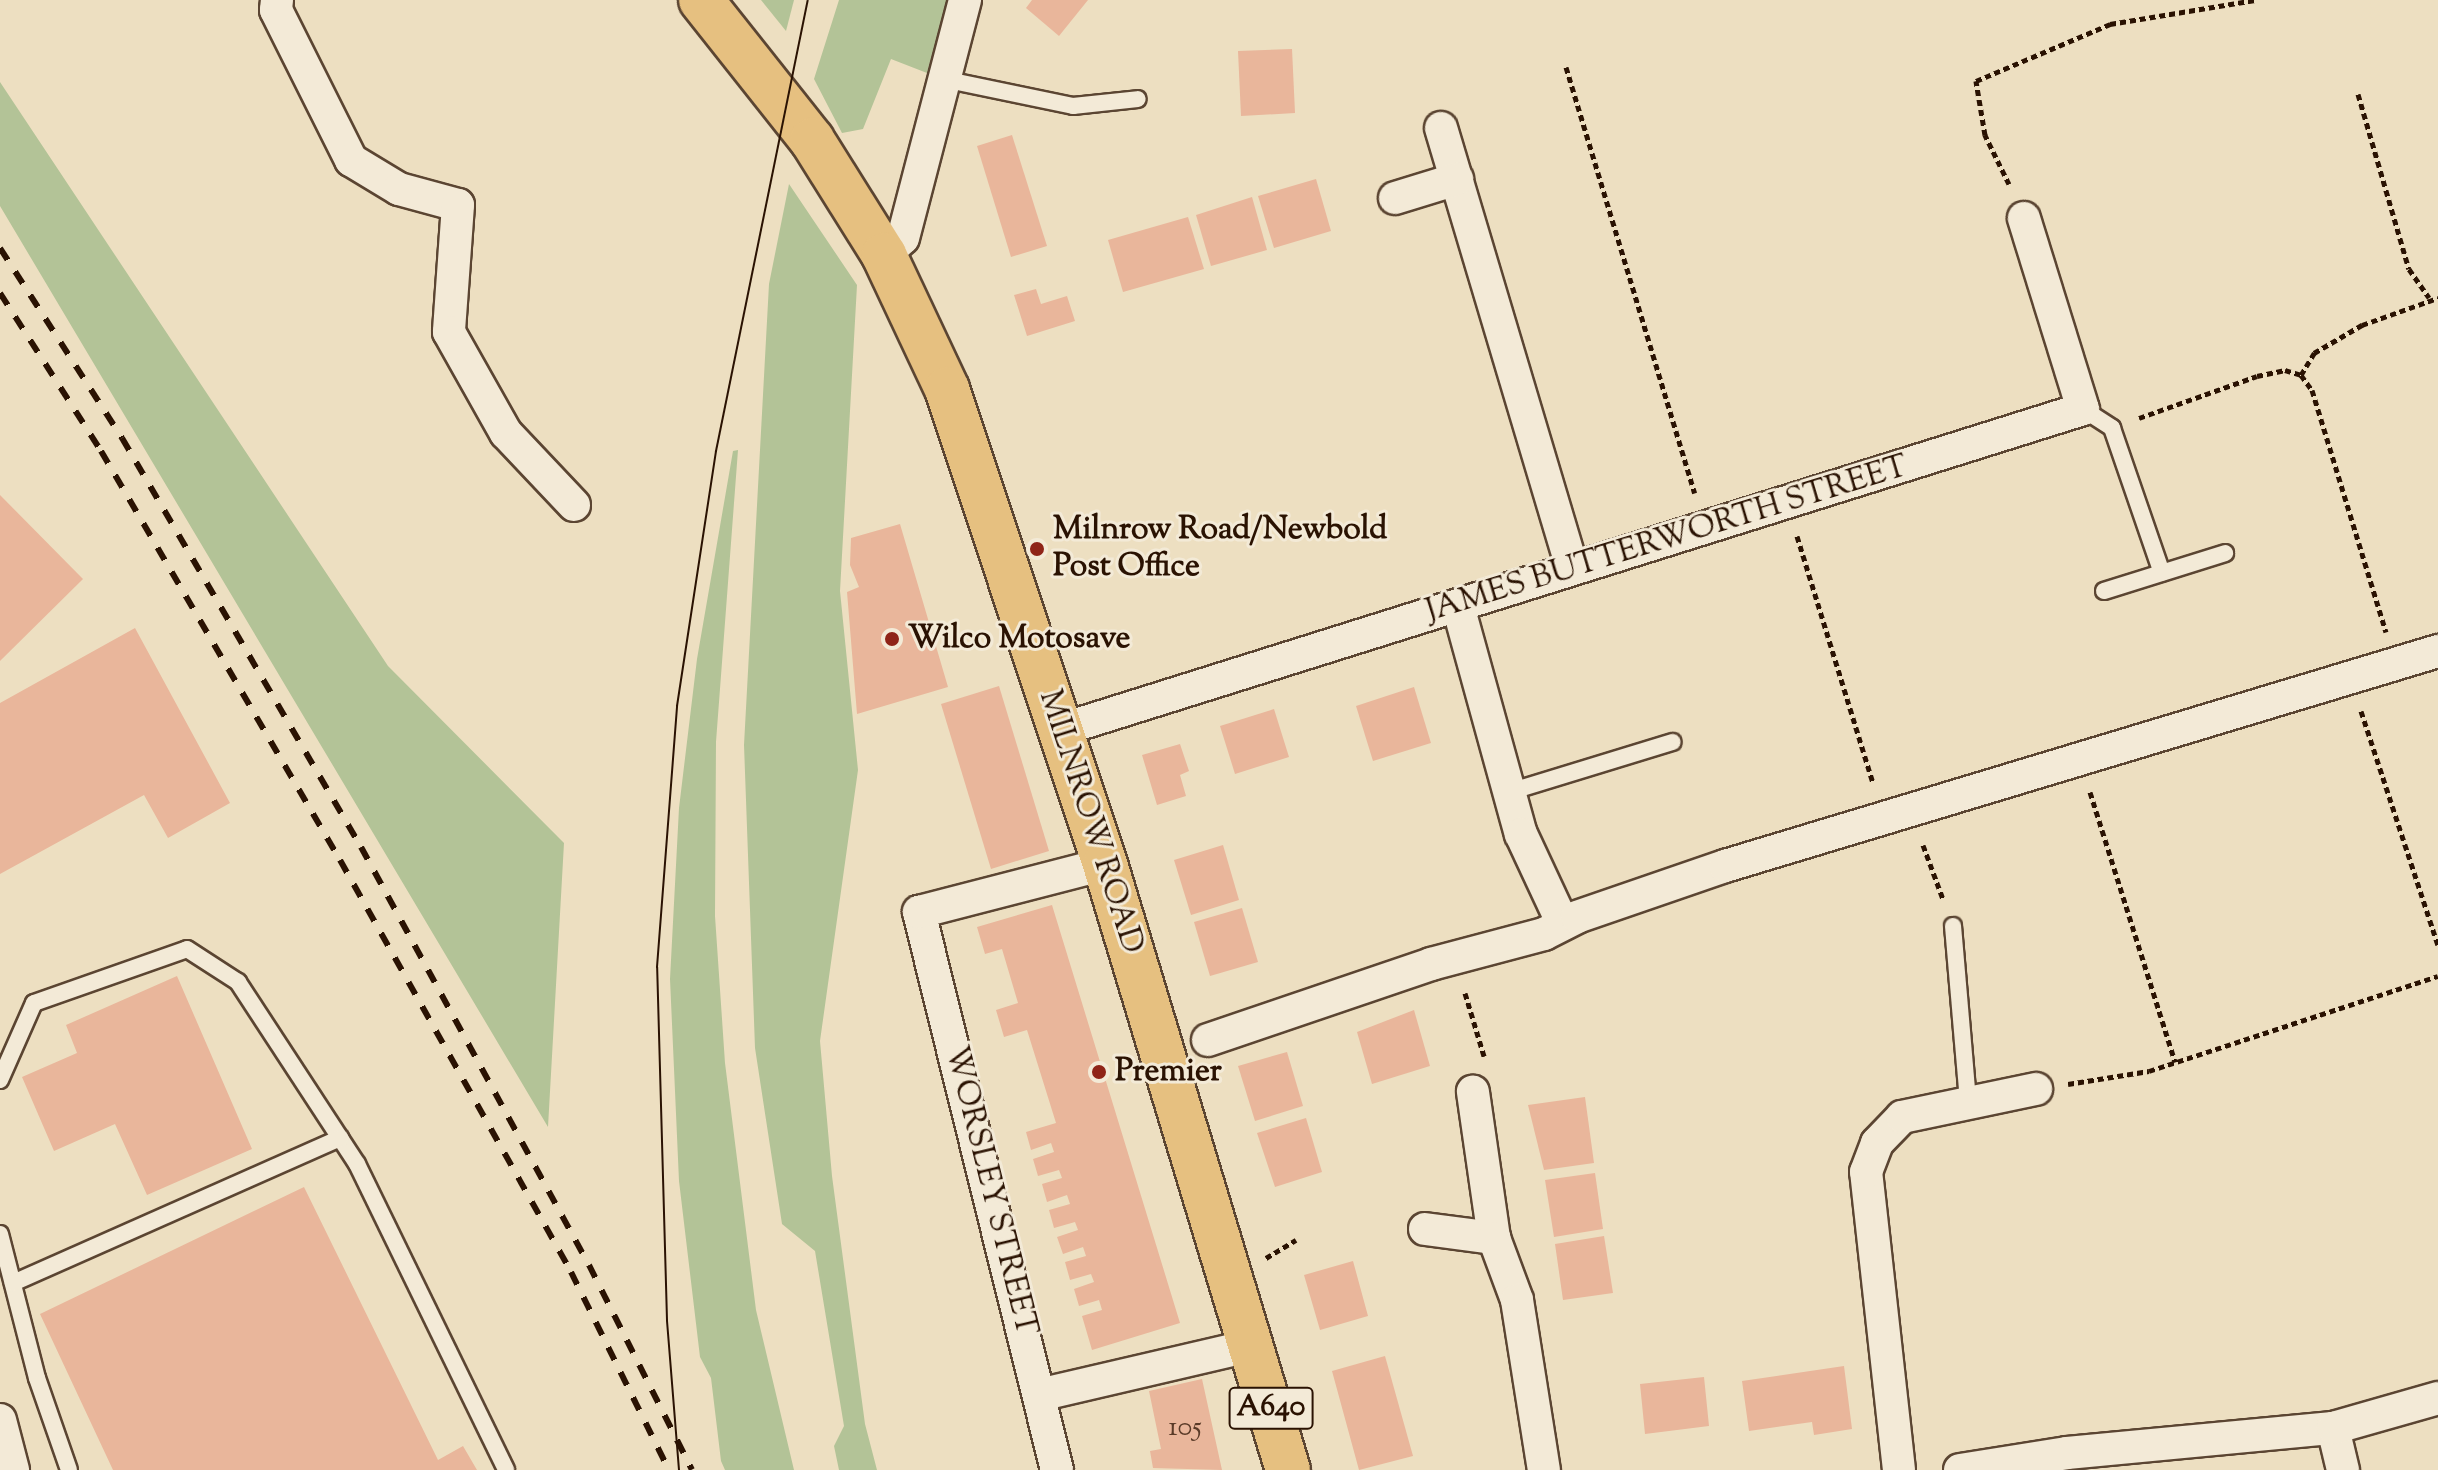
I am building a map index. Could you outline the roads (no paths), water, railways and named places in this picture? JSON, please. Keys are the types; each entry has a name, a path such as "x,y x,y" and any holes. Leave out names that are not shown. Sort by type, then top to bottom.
{"main road":[{"name":"MILNROW ROAD","path":"701,0 812,140 884,255 947,389 1105,864 1254,1345 1288,1470"}],"street":[{"path":"277,0 276,10 351,160 399,189 458,205 449,332 506,433 574,505"},
{"path":"884,255 903,238 965,0"},
{"path":"1441,128 1572,567"},
{"path":"1395,198 1457,179"},
{"path":"2024,218 2083,409"},
{"name":"JAMES BUTTERWORTH STREET","path":"1060,730 2083,409"},
{"path":"1458,606 1521,834 1563,924"},
{"path":"1208,1040 1454,958 1544,934 1563,924 1725,866 2080,762 2438,651"},
{"name":"WORSLEY STREET","path":"1057,1470 919,912 1105,864"},
{"path":"1899,1470 1866,1172 1877,1143 1902,1117 2036,1089"},
{"path":"1473,1092 1494,1238 1517,1300 1544,1470"},
{"path":"1425,1229 1494,1238"},
{"path":"1039,1395 1254,1345"},
{"path":"1960,1470 2069,1461 2333,1428 2438,1398"},
{"path":"0,1420 13,1470"},
{"path":"2333,1428 2343,1470"}],"lane":[{"path":"943,79 1073,106 1138,99"},
{"path":"2083,409 2112,428 2162,573"},
{"path":"2104,591 2225,553"},
{"path":"1509,792 1673,742"},
{"path":"1953,926 1968,1101"},
{"path":"0,1080 34,1003 187,949 238,982 340,1138 506,1470"},
{"path":"13,1283 340,1138"},
{"path":"0,1234 37,1378 69,1470"}],"tram line":[{"path":"679,1470 667,1320 657,967 677,706 716,451 808,0"}],"railway":[{"path":"0,248 122,438 361,847 589,1265 692,1470"},
{"path":"0,293 101,451 340,860 571,1272 669,1470"}],"place":[{"name":"Milnrow Road/Newbold Post Office","path":"1037,549"},
{"name":"Wilco Motosave","path":"892,639"},
{"name":"Premier","path":"1099,1072"}]}
